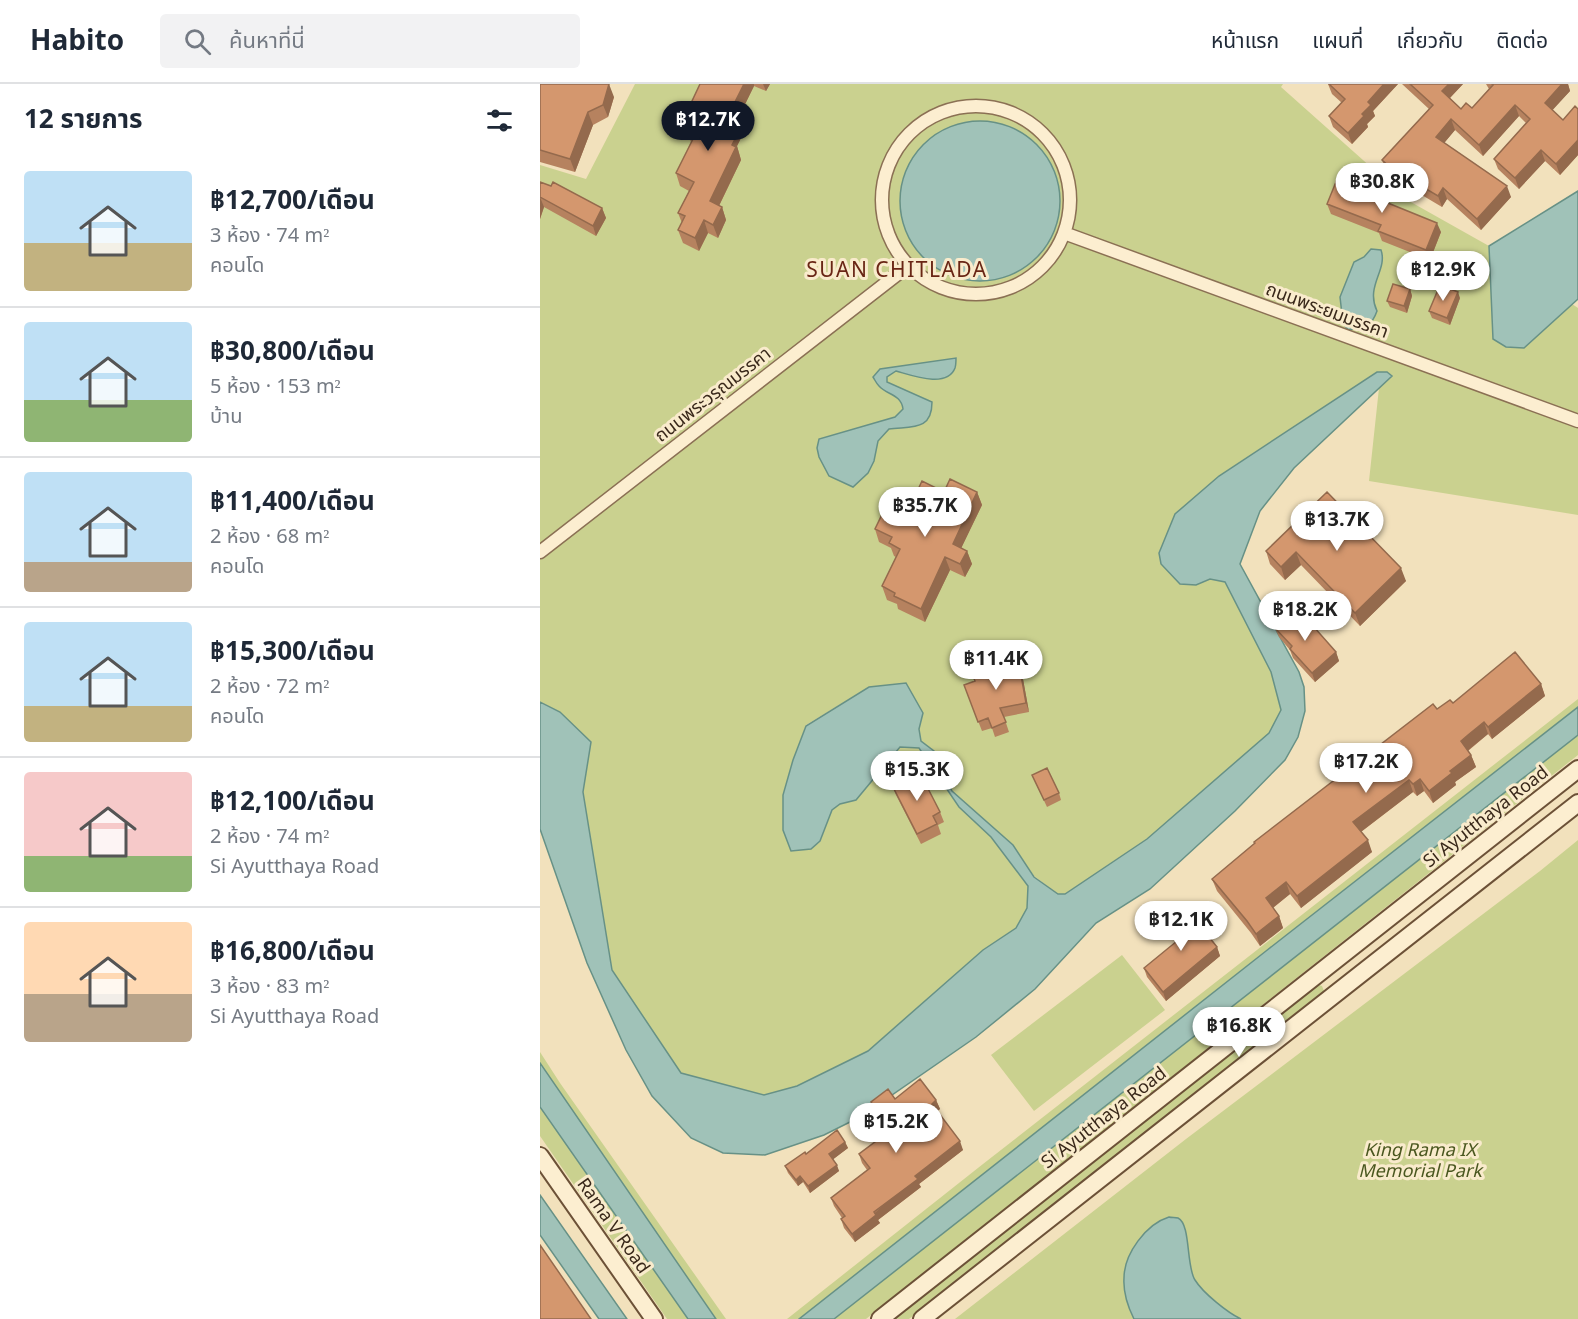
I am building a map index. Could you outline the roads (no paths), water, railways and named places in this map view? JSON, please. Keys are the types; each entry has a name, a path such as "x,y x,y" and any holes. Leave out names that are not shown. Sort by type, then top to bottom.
{"main road":[{"name":"Si Ayutthaya Road","path":"880,1319 1578,770"},
{"path":"922,1319 1578,803"},
{"path":"1330,965 1346,986"},
{"name":"Rama V Road","path":"540,1156 654,1319"}],"street":[{"path":"960,106 993,106 1009,111 1031,123 1049,140 1065,168 1070,201 1064,233 1057,248 1035,273 1014,286 973,295 941,288 926,281 909,266 893,247 886,232 881,199 887,167 899,145 916,127 929,117 944,110 960,106"},
{"name":"ถนนพระยมมรรคา","path":"1064,233 1578,421"},
{"name":"ถนนพระวรุณมรรคา","path":"540,552 909,266"}],"water":[{"path":"980,121 1011,127 1036,145 1054,170 1060,201 1054,232 1036,257 1011,275 980,281 949,275 924,257 906,232 900,201 906,170 924,145 949,127"},
{"path":"1578,191 1578,299 1524,348 1506,347 1493,339 1489,246"},
{"path":"1371,249 1381,250 1382,257 1374,294 1377,311 1369,324 1348,330 1343,323 1340,297 1354,262 1364,257"},
{"path":"956,358 955,368 945,378 928,379 896,371 887,377 887,382 932,402 929,418 913,427 889,429 878,441 874,461 868,473 853,487 829,476 819,457 817,448 819,439 895,417 903,409 900,400 877,384 873,377 880,369"},
{"path":"1377,372 1387,372 1392,376 1294,468 1260,511 1240,564 1299,672 1304,687 1305,711 1298,737 1285,760 1235,811 1150,889 1096,923 1035,989 976,1037 860,1117 824,1135 765,1155 723,1153 691,1138 652,1096 626,1050 587,963 540,829 540,702 560,712 591,742 583,792 612,970 681,1073 764,1095 797,1086 868,1051 983,950 1016,928 1027,908 1028,886 991,837 959,807 919,748 900,747 856,800 840,804 832,810 820,841 811,849 791,851 783,830 783,795 806,726 869,687 906,683 923,713 919,729 921,741 934,751 952,791 1013,845 1034,877 1058,894 1065,894 1147,839 1269,733 1281,710 1271,672 1225,582 1210,579 1196,585 1180,584 1161,564 1159,553 1175,514 1219,476"},
{"path":"1578,707 1578,735 834,1319 799,1319 1266,951"},
{"path":"540,1063 716,1319 688,1319 540,1107"},
{"path":"540,1195 627,1319 599,1319 540,1235"},
{"path":"1169,1217 1178,1218 1185,1228 1190,1266 1195,1280 1216,1302 1241,1319 1134,1319 1124,1289 1128,1259 1145,1233 1152,1226"}],"district":[{"name":"SUAN CHITLADA","path":"897,270"}],"park label":[{"name":"King Rama IX Memorial Park","path":"1420,1160"}]}
